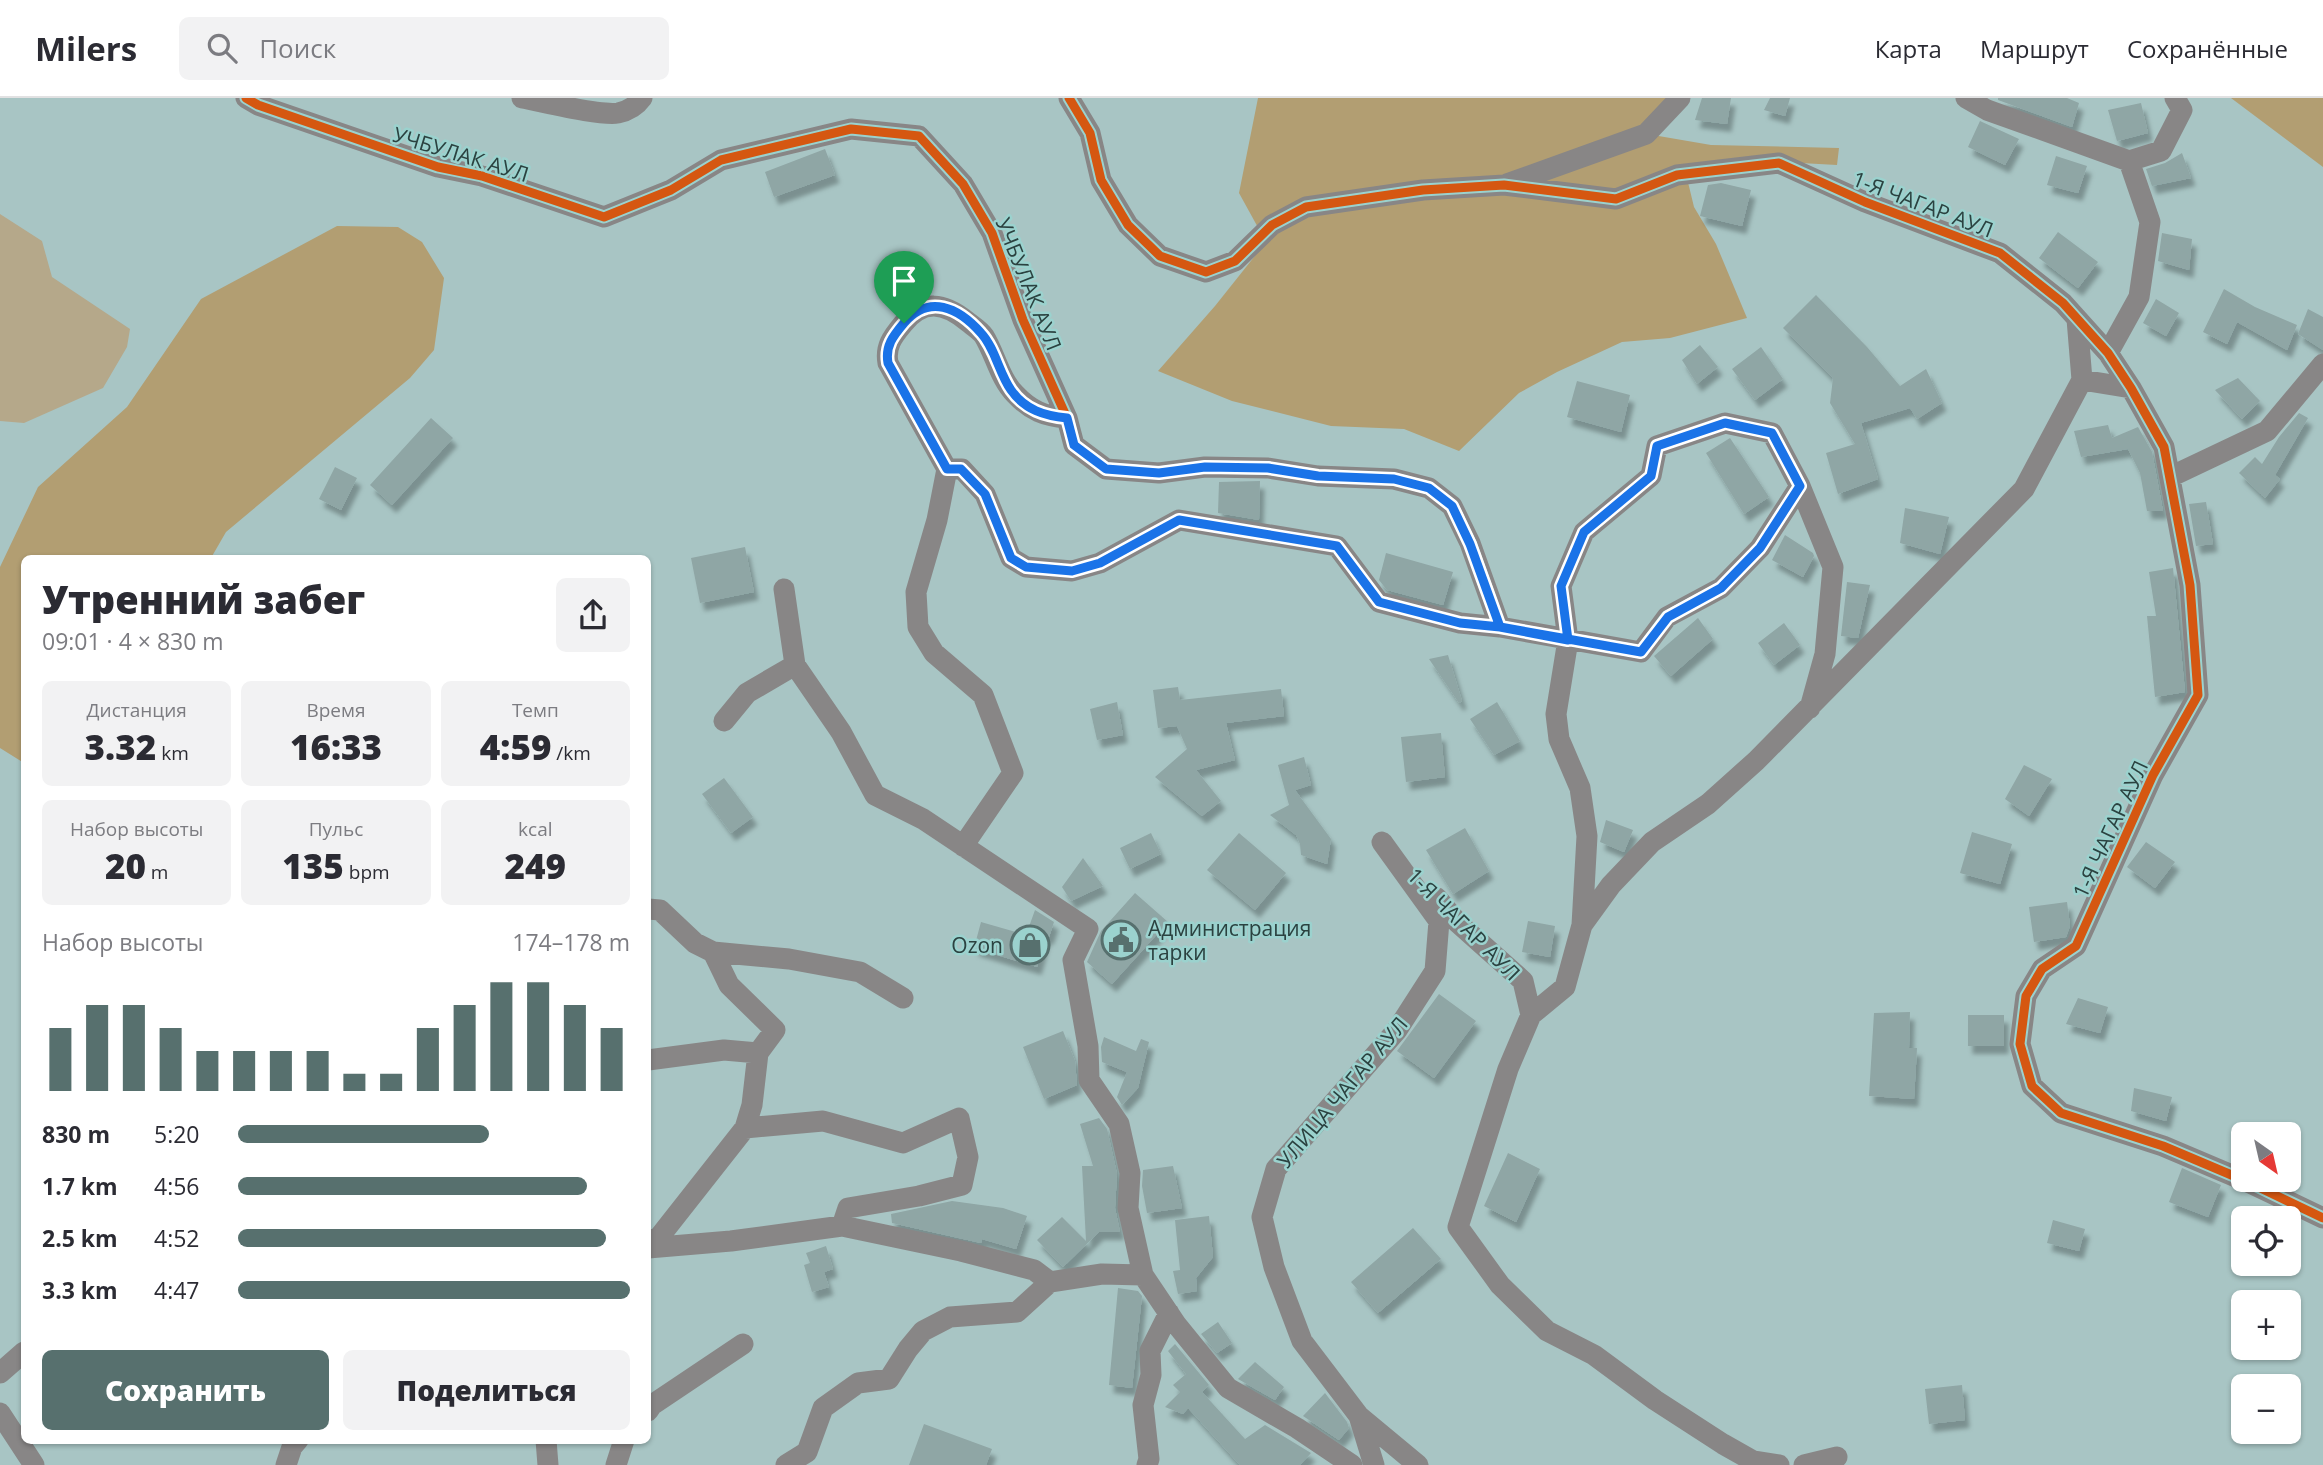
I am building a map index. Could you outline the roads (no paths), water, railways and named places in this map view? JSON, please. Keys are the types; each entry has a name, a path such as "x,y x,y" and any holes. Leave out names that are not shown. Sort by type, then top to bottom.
{"street":[{"name":"УЧБУЛАК АУЛ","path":"246,98 258,105 438,167 482,176 604,217 671,190 721,160 851,129 919,136 963,184 992,233 1023,320 1067,418 1074,445 1106,469 1159,473 1205,467 1268,468 1318,476 1394,479 1429,488 1452,506 1470,544 1500,627"},
{"path":"522,98 611,113 634,104"},
{"name":"1-Я ЧАГАР АУЛ","path":"1069,98 1090,133 1101,180 1128,225 1160,256 1206,272 1235,261 1272,225 1306,207 1423,190 1504,185 1616,199 1677,175 1779,163 1865,202 2000,253 2063,303 2108,353 2131,387 2164,447 2190,584 2197,695 2153,775 2076,946 2042,969 2025,996 2020,1044 2032,1086 2061,1113 2162,1146 2248,1182 2323,1218"},
{"path":"1504,185 1646,134 1680,98"},
{"path":"1966,98 1987,110 2129,161 2161,151 2182,110 2175,98"},
{"path":"2108,353 2139,297 2150,222 2129,161"},
{"path":"963,846 1013,772 983,695 934,653 918,627 916,593 937,520 947,469 888,363 886,354 889,344 911,315 920,309 941,306 962,317 982,334 1012,391 1018,397 1037,413 1067,418"},
{"path":"1582,925 1611,885 1652,842 1708,804 1810,708 2024,489 2082,380 2077,318"},
{"path":"2170,477 2267,431 2323,364"},
{"path":"2082,380 2131,387"},
{"path":"1779,1465 1755,1463 1667,1407 1594,1354 1547,1331 1500,1285 1458,1227 1508,1069 1531,1015 1565,987 1582,925 1587,836 1580,788 1559,739 1556,714 1568,640 1561,586 1584,532 1651,476 1657,446 1725,423 1772,433 1800,486 1833,567 1825,654 1810,708"},
{"path":"947,469 961,469 985,494 1011,558 1026,567 1072,571 1100,563 1179,520 1337,546 1379,602 1460,623 1500,627 1641,652 1668,617 1721,588 1760,548 1800,486"},
{"path":"784,589 795,665 841,732 875,795 923,819 1088,929 1073,960 1088,1046 1088,1080 1119,1124 1130,1173 1128,1208 1143,1275 1228,1388 1297,1427 1352,1465"},
{"path":"723,721 747,693 795,665"},
{"name":"1-Я ЧАГАР АУЛ","path":"1382,842 1425,883 1458,923 1523,981 1531,1015"},
{"name":"УЛИЦА ЧАГАР АУЛ","path":"1374,1465 1359,1416 1302,1341 1274,1267 1262,1217 1276,1169 1397,1030 1435,971 1439,921 1382,842"},
{"path":"651,909 660,910 695,943 713,952 789,959 860,972 903,998"},
{"path":"651,1244 660,1236 745,1128 752,1105 758,1053 775,1030 729,985 713,952"},
{"path":"651,1060 724,1050 758,1053"},
{"path":"745,1128 823,1121 904,1143 959,1118 968,1157 962,1185 919,1196 848,1208 842,1226"},
{"path":"651,1246 731,1241 842,1226 961,1251 1034,1270 1050,1282"},
{"path":"786,1465 807,1452 823,1408 858,1383 890,1379 908,1349 923,1331 950,1317 1017,1312 1050,1282 1102,1274 1143,1275"},
{"path":"1147,1465 1149,1459 1143,1405 1151,1375 1150,1351 1169,1313"},
{"path":"651,1406 743,1344"},
{"path":"0,1373 21,1355"},
{"path":"0,1413 34,1465"},
{"path":"1359,1416 1418,1465"},
{"path":"286,1465 295,1444"},
{"path":"546,1444 548,1465"},
{"path":"617,1465 623,1444"},
{"path":"1804,1465 1837,1457"}],"place":[{"name":"Администрация тарки","path":"1121,940"},
{"name":"Ozon","path":"1030,945"}]}
